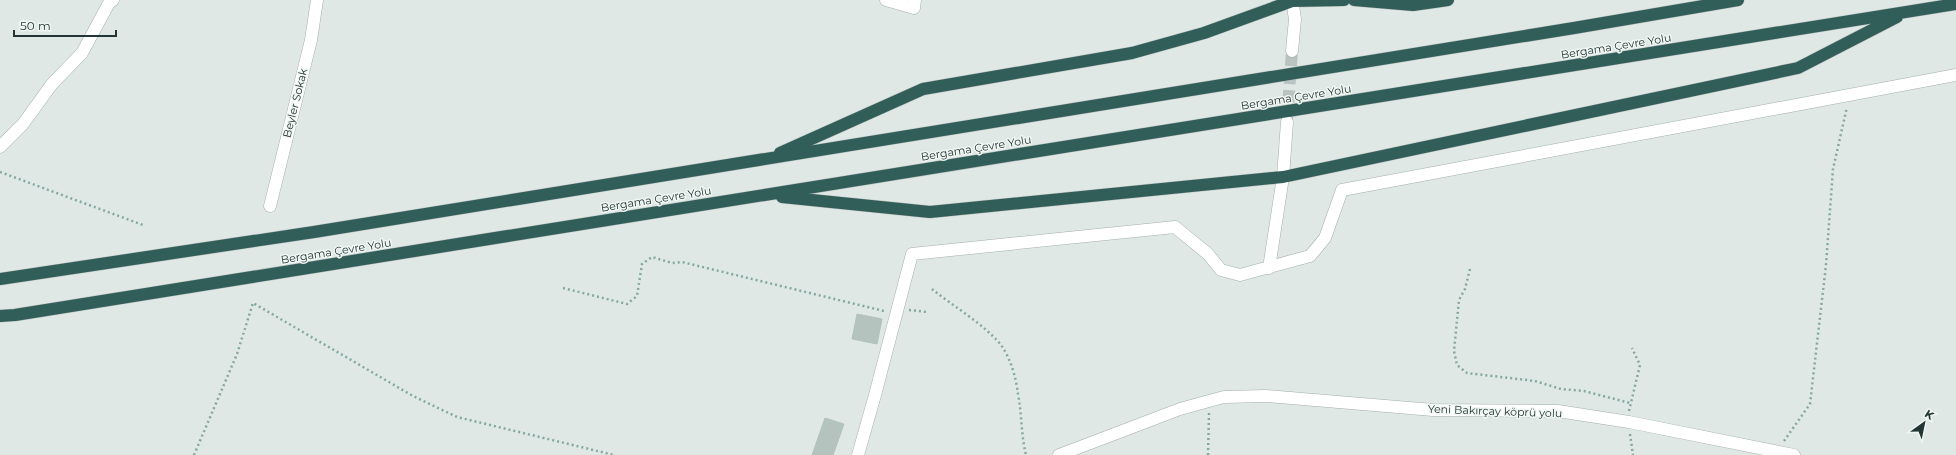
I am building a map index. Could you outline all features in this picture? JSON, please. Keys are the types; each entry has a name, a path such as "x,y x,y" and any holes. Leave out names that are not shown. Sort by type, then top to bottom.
{"highway":[{"path":"765,160 923,89 1132,53 1204,32 1292,1 1344,0"},
{"path":"1354,0 1413,5 1448,0"},
{"name":"Bergama Çevre Yolu","path":"0,279 322,231 765,160 1738,0"},
{"name":"Bergama Çevre Yolu","path":"0,316 23,314 1956,4"},
{"path":"765,195 930,212 1283,177 1798,68 1906,12"}],"street":[{"path":"0,147 23,124 52,84 82,53 113,0"},
{"name":"Beyler Sokak","path":"270,206 310,40 317,0"},
{"path":"886,0 914,4"},
{"path":"1292,1 1295,19 1292,51"},
{"path":"858,455 912,254 1175,227 1208,254 1221,270 1240,276 1310,256 1325,238 1342,190 1956,75"},
{"path":"1269,268 1283,177 1287,122"},
{"name":"Yeni Bakırçay köprü yolu","path":"1059,455 1180,409 1224,397 1266,396 1433,410 1558,411 1629,422 1794,455"}],"path":[{"path":"1780,452 1787,435 1810,404 1826,265 1833,169 1849,95"},
{"path":"0,172 143,225"},
{"path":"563,288 627,304 637,296 642,264 652,257 672,263 682,262 896,314"},
{"path":"1470,269 1459,300 1454,351 1457,365 1467,373 1535,381 1561,389 1584,391 1630,403"},
{"path":"932,289 980,325 1001,346 1012,368 1018,395 1022,437 1026,455"},
{"path":"194,455 237,354 252,303 413,396 458,417 614,455"},
{"path":"1632,348 1640,365 1630,403 1629,422 1633,455"},
{"path":"1208,455 1209,401"}],"building":[{"path":"857,314 882,319 877,344 852,339"},
{"path":"825,418 844,424 833,455 812,455"}],"tunnel":[{"path":"1287,120 1292,51"}]}
